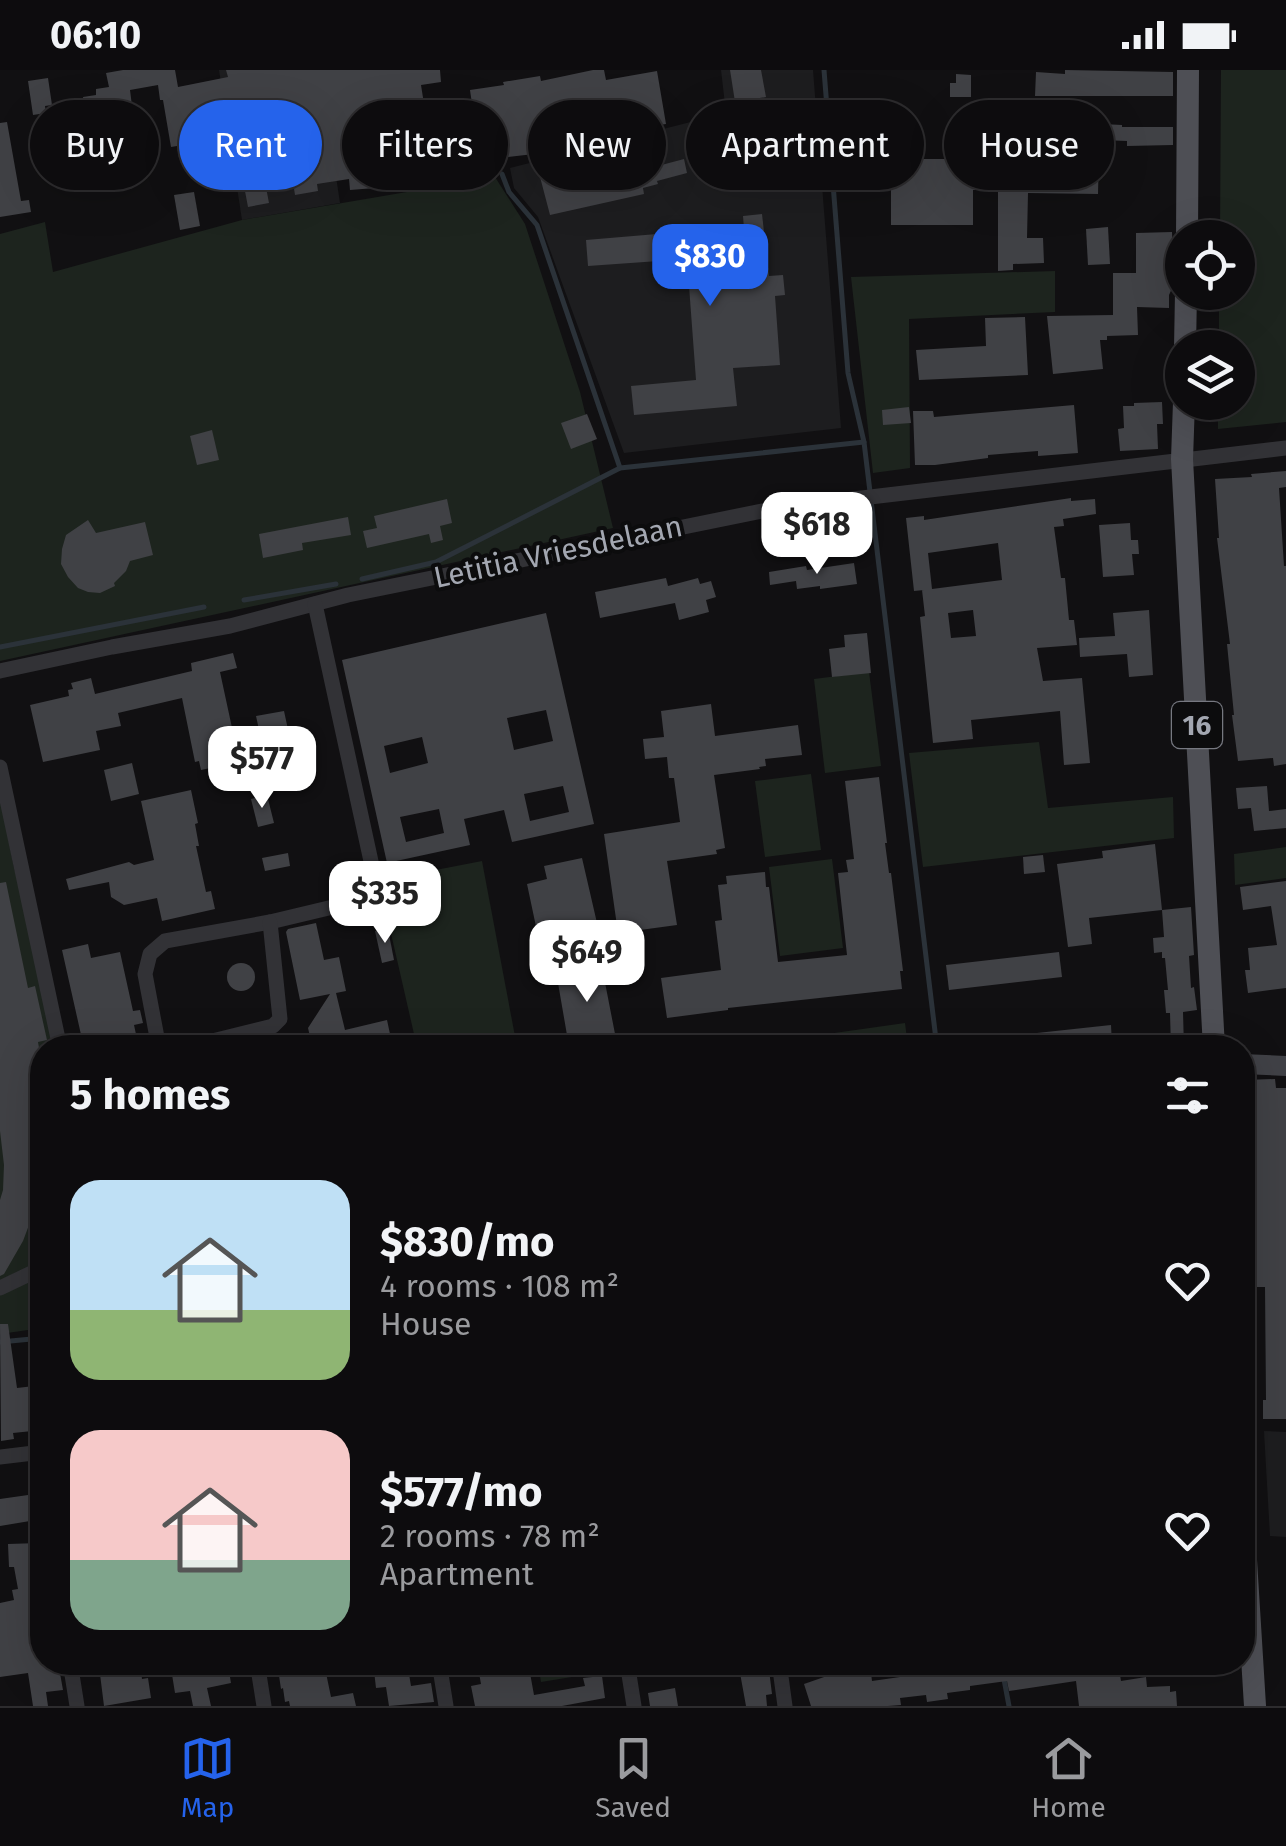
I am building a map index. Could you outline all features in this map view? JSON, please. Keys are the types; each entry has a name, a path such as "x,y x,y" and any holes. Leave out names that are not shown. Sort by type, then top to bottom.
{"main road":[{"path":"1187,220 1188,70"},
{"name":"16","path":"1183,420 1182,459 1213,1035"},
{"path":"1255,1065 1286,1066"},
{"path":"1253,1675 1255,1706"}],"street":[{"name":"Letitia Vriesdelaan","path":"0,672 740,515 852,497 1286,448"},
{"path":"157,1035 146,974 150,954 165,941 358,901 374,874 315,604"},
{"path":"0,767 57,1035"},
{"path":"237,1035 273,1026 280,1019 270,922"},
{"path":"0,1288 30,1274"},
{"path":"0,1458 30,1454"},
{"path":"72,1675 78,1706"},
{"path":"259,1675 264,1706"},
{"path":"441,1675 446,1706"},
{"path":"629,1675 634,1706"},
{"path":"781,1675 786,1706"}],"shaded area":[{"path":"219,70 320,70 340,203 242,220 237,190 322,190 322,100 224,100"},
{"path":"721,70 813,70 815,100 724,100"},
{"path":"1221,70 1286,70 1286,422 1218,429 1218,420 1255,420 1255,330 1219,330 1219,310 1255,310 1255,220 1220,220"},
{"path":"686,123 686,190 822,190 841,428 624,453 538,217 514,188 510,168 528,163 528,190 666,190 666,128"},
{"path":"419,190 503,190 525,224 580,392 613,528 0,661 0,234 45,222 53,272 242,220"},
{"path":"1055,271 1055,312 909,319 910,468 873,473 851,277"},
{"path":"869,672 881,766 825,773 814,679"},
{"path":"1039,742 1048,808 1173,797 1174,838 923,867 909,753"},
{"path":"811,774 821,850 765,857 755,781"},
{"path":"0,796 55,1035 30,1035 30,1272 0,1287"},
{"path":"1286,847 1286,878 1235,885 1234,854"},
{"path":"832,859 843,948 780,956 769,867"},
{"path":"482,861 515,1035 414,1035 379,881"},
{"path":"905,1023 906,1035 820,1035"},
{"path":"30,1280 30,1330 0,1334 0,1294"},
{"path":"1264,1431 1286,1432 1286,1537 1270,1536"},
{"path":"540,1675 584,1675 541,1682"}],"building":[{"path":"175,70 178,87 228,77 226,70 440,70 441,82 421,85 423,100 342,100 342,180 322,183 322,100 179,100 179,158 177,146 171,147 158,85 130,90 131,100 83,100 96,95 96,89 109,87 106,73"},
{"path":"593,70 604,70 606,80 657,71 662,100 528,100 528,155 508,157 508,100 471,100 470,90 540,76 541,81"},
{"path":"730,70 761,70 766,97 735,100"},
{"path":"1065,70 1173,72 1173,96 1035,96 1036,72 1065,74"},
{"path":"956,74 971,75 971,97 950,97 950,83 956,83"},
{"path":"48,78 51,100 31,100 28,81"},
{"path":"7,122 21,201 29,200 31,212 0,217 0,123"},
{"path":"1114,125 1173,127 1173,145 1127,146 1127,141 1114,140"},
{"path":"684,159 686,173 666,179 666,164"},
{"path":"924,159 944,159 944,190 973,190 973,225 891,225 891,190 924,190"},
{"path":"245,190 267,190 269,203 248,207"},
{"path":"294,190 318,190 318,191 295,195"},
{"path":"543,190 643,190 644,194 550,215"},
{"path":"998,190 1098,190 1098,194 1028,193 1027,238 1043,238 1044,263 1013,264 1013,270 998,271"},
{"path":"194,192 200,226 180,230 174,195"},
{"path":"762,214 769,276 783,275 785,295 775,296 780,365 733,368 737,406 634,415 631,386 696,380 687,259 588,266 586,240 744,229 743,216"},
{"path":"1108,227 1110,264 1088,265 1086,229"},
{"path":"1165,232 1165,308 1137,307 1138,335 1107,336 1107,340 1100,340 1103,369 1053,374 1047,316 1113,315 1113,273 1136,273 1136,233"},
{"path":"1025,317 1028,375 919,380 916,350 986,346 985,318"},
{"path":"1162,402 1163,424 1157,424 1158,449 1120,451 1118,429 1124,428 1123,406"},
{"path":"1074,405 1078,453 1038,456 1038,451 915,465 913,411 933,411 934,417"},
{"path":"909,407 911,423 883,425 882,410"},
{"path":"587,414 597,439 571,449 561,423"},
{"path":"212,430 219,460 197,465 190,436"},
{"path":"1286,471 1286,487 1279,488 1286,566 1286,764 1274,766 1273,758 1238,761 1215,479"},
{"path":"1071,498 1095,499 1096,514 1063,519 1064,526 1054,527 1069,620 1074,620 1077,645 1037,648 1043,681 1082,678 1090,763 1064,765 1060,711 971,720 973,739 933,743 920,617 925,616 922,590 914,591 906,518 924,516 924,520","holes":["998,543 1002,580 932,589 928,553","973,610 976,636 951,638 948,613"]},
{"path":"447,499 452,523 440,526 443,540 431,543 429,534 367,548 363,531 377,528 374,516"},
{"path":"348,517 351,535 302,543 303,550 263,558 259,534"},
{"path":"88,520 96,533 145,522 153,555 130,561 115,586 100,593 78,588 61,564 66,535"},
{"path":"1130,523 1131,540 1138,540 1139,554 1132,554 1134,575 1103,577 1099,525"},
{"path":"854,563 857,584 820,589 797,589 796,581 770,585 769,572"},
{"path":"666,578 668,586 698,578 700,584 711,581 716,597 706,600 709,612 679,620 675,603 600,618 595,592"},
{"path":"1149,610 1153,675 1129,677 1127,654 1080,657 1079,638 1115,636 1113,613"},
{"path":"546,613 594,824 512,842 504,810 464,819 470,845 387,863 342,660","holes":["546,710 553,741 514,750 507,718","422,737 428,763 390,773 384,746","563,786 569,812 530,821 524,794","439,809 444,833 406,842 400,817"]},
{"path":"867,633 871,673 832,677 829,649 845,647 844,635"},
{"path":"233,653 237,668 220,672 237,751 253,759 201,770 199,761 195,762 182,698 118,713 121,726 96,731 100,750 43,762 30,705 69,696 71,683 91,678 95,694 192,671 191,663"},
{"path":"711,704 715,736 798,725 802,755 765,759 766,766 760,769 714,775 725,848 716,850 717,854 667,861 677,925 618,933 604,834 680,822 667,757 645,759 643,739 664,737 661,711"},
{"path":"284,711 294,776 279,780 274,760 266,762 256,716"},
{"path":"132,763 139,794 111,801 104,770"},
{"path":"879,777 902,989 667,1018 661,978 721,970 715,921 722,920 718,885 727,884 726,876 765,872 778,962 847,955 838,873 848,872 846,860 854,859 845,781"},
{"path":"1267,786 1269,811 1286,809 1286,828 1254,831 1251,808 1238,809 1236,788"},
{"path":"191,790 198,823 196,846 206,892 211,891 215,909 162,921 157,898 124,905 111,897 109,882 69,890 66,879 129,862 134,865 154,860 141,801"},
{"path":"267,795 274,823 258,827 251,799"},
{"path":"1155,844 1162,910 1089,918 1092,944 1068,947 1057,864 1103,858 1102,851"},
{"path":"288,853 290,866 265,871 262,858"},
{"path":"1043,855 1045,872 1024,874 1023,857"},
{"path":"582,858 600,936 561,944 558,931 538,936 527,884 547,879 544,866"},
{"path":"1286,881 1286,988 1248,993 1248,948 1277,945 1271,906 1243,910 1240,887"},
{"path":"6,882 28,988 35,986 46,1035 30,1035 30,1222 0,1276 4,1165 0,1131 0,883"},
{"path":"1191,907 1194,955 1189,956 1197,1010 1183,1012 1184,1035 1171,1035 1164,990 1168,990 1165,958 1162,952 1154,953 1153,938 1164,937 1162,910"},
{"path":"316,923 324,960 339,957 346,991 336,993 345,1030 387,1020 390,1035 310,1035 308,1028 330,994 300,1000 288,929"},
{"path":"388,929 394,960 382,963 375,931"},
{"path":"88,944 91,958 120,952 133,1011 140,1010 143,1023 134,1025 136,1035 81,1035 62,950"},
{"path":"1059,952 1062,977 949,990 946,965"},
{"path":"601,962 615,1035 567,1035 558,983 567,981 565,969"},
{"path":"241,963 251,967 255,977 251,987 241,991 231,987 227,977 231,967"},
{"path":"1111,1025 1112,1035 1017,1035"},
{"path":"1275,1079 1276,1088 1286,1088 1286,1419 1263,1419 1265,1287 1256,1287 1255,1267 1255,1080"},
{"path":"0,1324 8,1324 17,1388 30,1386 30,1431 13,1433 14,1439 1,1441"},
{"path":"30,1495 30,1521 0,1526 0,1499"},
{"path":"30,1543 30,1675 60,1675 63,1690 46,1692 48,1706 33,1706 28,1673 0,1677 0,1603 14,1600 12,1590 18,1589 14,1567 9,1567 8,1544"},
{"path":"100,1675 148,1678 151,1698 104,1706"},
{"path":"172,1675 230,1675 231,1683 207,1688 211,1706 193,1706 190,1691 175,1693"},
{"path":"279,1675 326,1675 331,1697 353,1693 356,1706 290,1706"},
{"path":"374,1675 409,1675 411,1686 431,1683 434,1702 389,1706 386,1687 376,1688"},
{"path":"479,1675 530,1675 534,1695 585,1686 583,1678 602,1676 605,1698 562,1706 475,1706 471,1686 481,1684"},
{"path":"740,1675 770,1675 772,1694 766,1695 767,1706 746,1706"},
{"path":"830,1675 871,1675 872,1681 900,1677 1120,1675 1121,1681 1146,1677 1147,1687 1170,1686 1170,1692 1176,1691 1177,1706 1079,1706 1076,1681 1009,1691 1007,1681 970,1686 970,1690 947,1693 948,1699 927,1702 926,1695 900,1698 901,1705 811,1706 804,1684"},
{"path":"675,1688 678,1706 650,1706 648,1693"}],"waterway":[{"path":"824,70 848,373 864,442 935,1035"},
{"path":"508,189 537,225 620,468"},
{"path":"362,579 436,562 620,468 864,442"},
{"path":"244,600 336,584"},
{"path":"0,647 204,607"},
{"path":"0,1342 30,1339"},
{"path":"1003,1675 1009,1706"}]}
